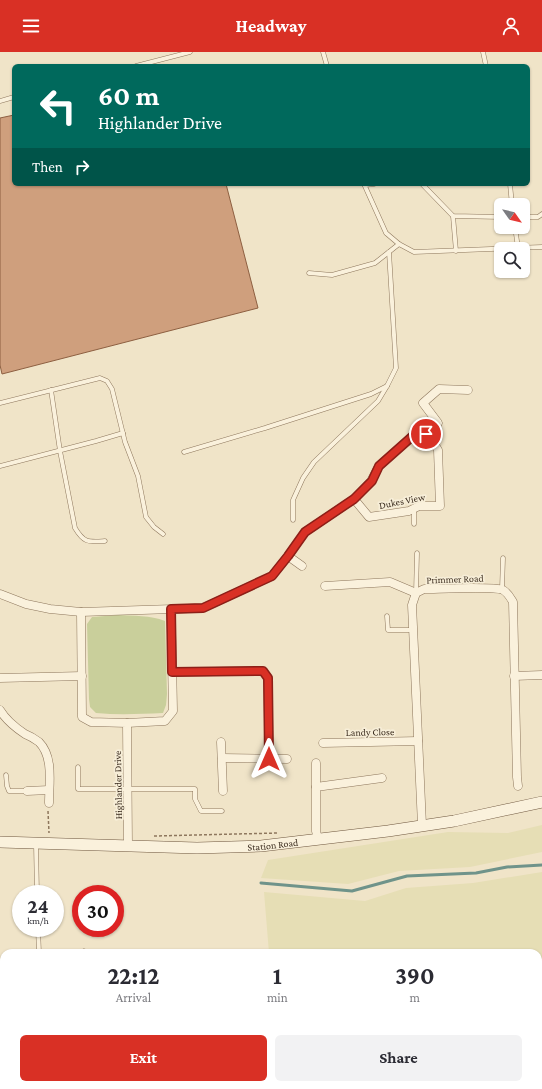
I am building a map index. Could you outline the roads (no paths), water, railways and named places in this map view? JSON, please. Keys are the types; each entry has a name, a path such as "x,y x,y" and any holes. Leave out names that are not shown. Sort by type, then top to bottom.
{"street":[{"path":"0,594 26,604 50,609 81,612 203,608 272,576 305,532 354,499 372,481 379,466 415,434 426,434 430,437 438,423 423,403 439,389 468,390"},
{"name":"Dukes View","path":"354,499 369,517 409,511 419,506 440,506 438,450 430,437"},
{"path":"288,556 302,566"},
{"path":"325,586 390,582 416,593"},
{"name":"Primmer Road","path":"422,825 412,605 416,593 424,589 502,589"},
{"path":"502,589 508,594 512,602 516,777 518,786"},
{"path":"81,612 82,717 91,722 127,723 165,721 173,711 171,609"},
{"path":"172,672 263,671 268,678 269,759"},
{"path":"514,676 542,675"},
{"path":"0,678 82,676"},
{"path":"0,710 4,717 20,731 39,743 47,757 49,769 49,803"},
{"name":"Highlander Drive","path":"127,723 128,846"},
{"name":"Landy Close","path":"323,743 418,741"},
{"path":"221,742 223,790"},
{"path":"222,758 287,759"},
{"path":"316,763 316,831 318,839"},
{"path":"316,787 382,778"},
{"path":"27,790 49,790"},
{"name":"Station Road","path":"0,842 214,848 261,846 464,819 542,802"}],"lane":[{"path":"144,64 190,52"},
{"path":"323,52 326,64"},
{"path":"483,52 486,64"},
{"path":"0,101 12,98"},
{"path":"365,186 386,233 399,244 414,252 494,249"},
{"path":"424,186 452,216 456,251"},
{"path":"510,186 511,198"},
{"path":"530,217 538,217 542,214"},
{"path":"452,216 494,217"},
{"path":"309,273 332,275 375,263 399,244"},
{"path":"530,248 542,247"},
{"path":"293,520 293,500 303,478 314,462 378,400 396,368 388,252"},
{"path":"0,403 100,378 107,381 112,389 123,433 138,476 146,517 154,527 163,534"},
{"path":"184,452 341,404 371,394 387,386"},
{"path":"51,390 60,451 75,528 81,538 89,542 105,541"},
{"path":"0,466 123,433"},
{"path":"414,509 414,524"},
{"path":"416,593 417,553"},
{"path":"502,589 503,558"},
{"path":"387,616 388,630 413,630"},
{"path":"78,767 78,789 195,789 195,799 201,811 222,811"},
{"path":"6,775 6,786 9,791 27,790"},
{"path":"36,844 37,885"},
{"path":"38,937 39,949"}],"waterway":[{"path":"261,883 352,891 407,876 476,873 507,867 542,865"}]}
